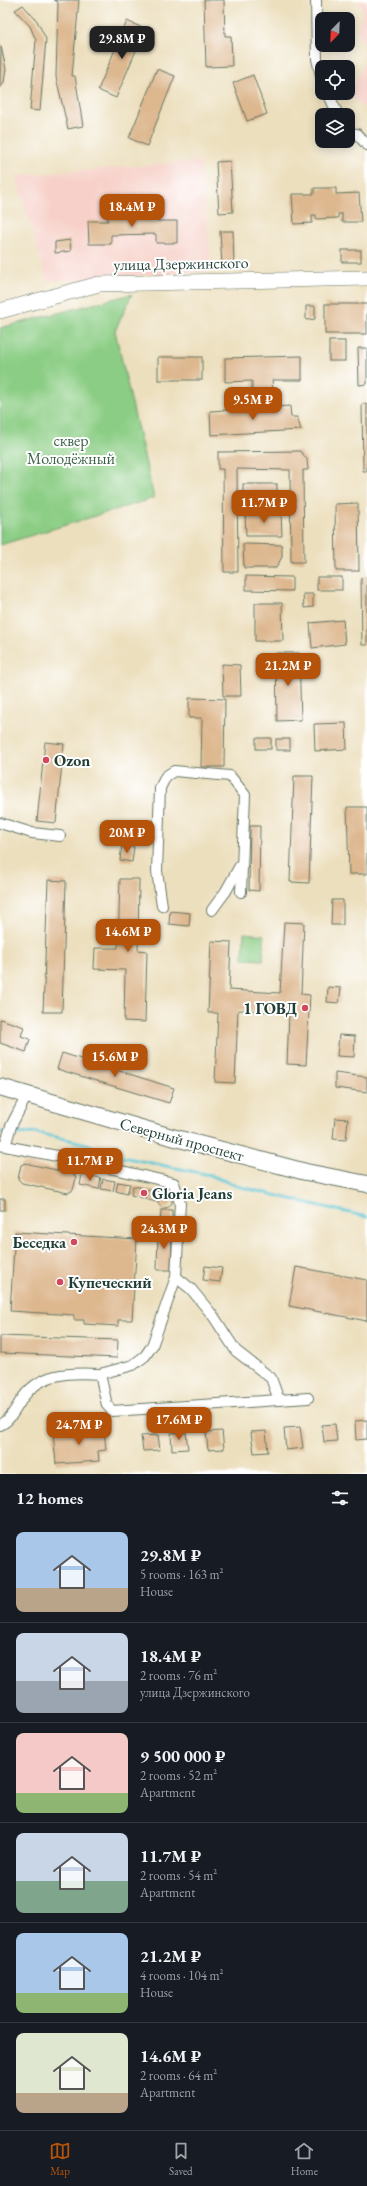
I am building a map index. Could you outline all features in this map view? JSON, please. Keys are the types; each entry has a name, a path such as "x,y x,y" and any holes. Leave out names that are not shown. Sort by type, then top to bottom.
{"main road":[{"name":"Северный проспект","path":"0,1087 168,1136 306,1172 367,1184"}],"street":[{"path":"316,0 317,60"},
{"path":"355,134 367,145"},
{"name":"улица Дзержинского","path":"0,310 99,284 367,278"},
{"path":"162,906 157,870 160,788 166,776 174,771 230,776 245,795 241,892"},
{"path":"0,823 32,833 60,836"},
{"path":"212,910 226,891 242,862"},
{"path":"0,1425 13,1413 27,1392 44,1378 60,1374 100,1374 133,1365 145,1356 152,1346 176,1277 180,1203 174,1183 3,1143 27,1095"},
{"path":"176,1277 191,1289 214,1317 236,1351 271,1378 279,1400"},
{"path":"100,1374 106,1405 112,1410 308,1398"}],"shaded area":[{"path":"361,0 367,0 367,48 359,35 358,26 364,9 357,4"},
{"path":"367,58 367,110 355,100 355,83"},
{"path":"200,161 212,271 47,281 16,176"}],"green space":[{"name":"сквер Молодёжный","path":"132,294 115,331 154,498 0,545 0,328"},
{"path":"244,933 264,935 263,960 243,959"}],"building":[{"path":"54,0 79,0 72,76 75,76 83,126 68,129 56,77 58,2"},
{"path":"204,0 224,0 225,36 231,36 232,66 206,67"},
{"path":"23,5 37,21 46,39 40,111 30,110 36,40 30,26 15,10"},
{"path":"127,21 145,29 116,98 98,90"},
{"path":"1,46 6,69 4,82 0,89"},
{"path":"157,69 175,76 147,146 129,138"},
{"path":"253,75 267,114 247,121 233,83"},
{"path":"230,161 233,212 219,213 216,162"},
{"path":"314,188 336,188 336,194 359,193 361,222 342,222 342,214 338,214 338,218 316,219 316,215 312,215 312,223 294,224 292,194 314,194"},
{"path":"157,212 157,221 177,221 177,243 156,243 156,234 111,235 111,244 89,244 88,221 108,221 107,213"},
{"path":"220,231 233,231 234,265 222,266"},
{"path":"70,240 71,251 55,253 55,242"},
{"path":"342,250 361,250 361,262 342,262"},
{"path":"325,304 367,304 367,334 325,334"},
{"path":"306,306 315,306 315,319 306,320"},
{"path":"329,341 345,341 345,361 329,361"},
{"path":"358,348 367,348 367,384 359,385"},
{"path":"302,356 302,380 272,380 273,391 252,391 252,381 225,382 225,358"},
{"path":"158,357 202,357 202,380 158,380"},
{"path":"362,404 367,404 367,471 363,471"},
{"path":"290,406 291,417 297,417 301,430 211,435 210,411"},
{"path":"300,451 307,459 308,470 303,470 304,562 291,562 290,470 237,469 238,572 224,572 223,469 218,469 218,452"},
{"path":"243,484 277,484 277,505 243,505"},
{"path":"358,503 359,571 336,571 335,504"},
{"path":"245,512 281,512 282,536 246,536"},
{"path":"243,544 282,545 282,557 276,568 244,568"},
{"path":"246,576 292,577 292,591 246,590"},
{"path":"317,577 342,577 342,590 317,590"},
{"path":"367,577 367,645 362,645 361,578"},
{"path":"303,594 313,594 313,607 304,608"},
{"path":"255,603 282,603 283,641 255,641"},
{"path":"343,620 345,644 312,648 310,623"},
{"path":"276,653 299,653 301,720 277,721"},
{"path":"222,664 240,665 241,696 223,696"},
{"path":"189,698 225,699 224,767 201,767 202,718 189,718"},
{"path":"346,723 347,749 315,751 314,724"},
{"path":"256,738 271,738 271,749 256,749"},
{"path":"276,739 290,739 290,750 276,750"},
{"path":"45,742 64,744 56,823 37,821"},
{"path":"294,776 313,776 309,883 290,882"},
{"path":"347,807 367,807 367,874 349,874"},
{"path":"250,826 260,826 259,891 249,890"},
{"path":"122,845 134,847 132,862 120,860"},
{"path":"120,879 139,879 138,950 147,951 145,1022 124,1021 125,970 94,969 95,948 118,948"},
{"path":"48,880 66,881 62,1012 43,1012"},
{"path":"332,900 343,900 343,925 331,925"},
{"path":"170,911 190,913 189,926 169,924"},
{"path":"284,922 304,923 301,994 310,995 306,1065 287,1064 289,1013 238,1010 235,1083 215,1082 218,1013 208,1013 211,941 231,942 229,990 280,993"},
{"path":"328,987 341,988 339,1003 327,1002"},
{"path":"0,1019 24,1027 21,1036 30,1039 26,1052 0,1043"},
{"path":"339,1035 355,1036 354,1057 337,1056"},
{"path":"62,1053 174,1088 169,1103 57,1069"},
{"path":"335,1073 367,1077 367,1092 335,1088"},
{"path":"335,1118 348,1119 346,1140 333,1139"},
{"path":"25,1163 74,1174 76,1178 73,1190 68,1193 22,1183 18,1179 21,1165"},
{"path":"82,1174 101,1178 99,1189 80,1185"},
{"path":"103,1179 115,1181 113,1191 101,1189"},
{"path":"118,1182 130,1184 127,1194 116,1191"},
{"path":"133,1186 145,1188 143,1198 131,1195"},
{"path":"148,1189 159,1192 156,1202 145,1199"},
{"path":"165,1194 170,1196 172,1201 170,1206 165,1208 160,1206 158,1201 160,1196"},
{"path":"0,1199 5,1199 5,1210 0,1210"},
{"path":"161,1210 172,1210 172,1228 160,1227"},
{"path":"158,1231 172,1231 171,1270 157,1270"},
{"path":"15,1232 137,1239 132,1320 118,1320 118,1326 84,1324 84,1320 74,1320 74,1315 10,1311"},
{"path":"205,1266 222,1268 220,1282 203,1280"},
{"path":"296,1267 367,1280 367,1321 289,1306"},
{"path":"0,1336 118,1340 117,1358 0,1353"},
{"path":"367,1420 367,1439 356,1440 355,1421"},
{"path":"335,1424 337,1441 324,1442 322,1425"},
{"path":"300,1427 303,1448 286,1450 284,1428"},
{"path":"104,1430 106,1450 98,1451 99,1461 56,1464 53,1433"},
{"path":"222,1431 224,1449 208,1450 206,1432"},
{"path":"266,1431 268,1452 254,1453 251,1432"},
{"path":"186,1432 188,1449 172,1450 171,1433"},
{"path":"158,1435 160,1450 143,1451 141,1436"}],"waterway":[{"path":"0,1132 10,1134 37,1133 88,1144 108,1154 210,1175 237,1186 367,1217"}],"place":[{"name":"Ozon","path":"46,760"},
{"name":"1 ГОВД","path":"305,1008"},
{"name":"Gloria Jeans","path":"144,1193"},
{"name":"Беседка","path":"74,1242"},
{"name":"Купеческий","path":"60,1282"}]}
